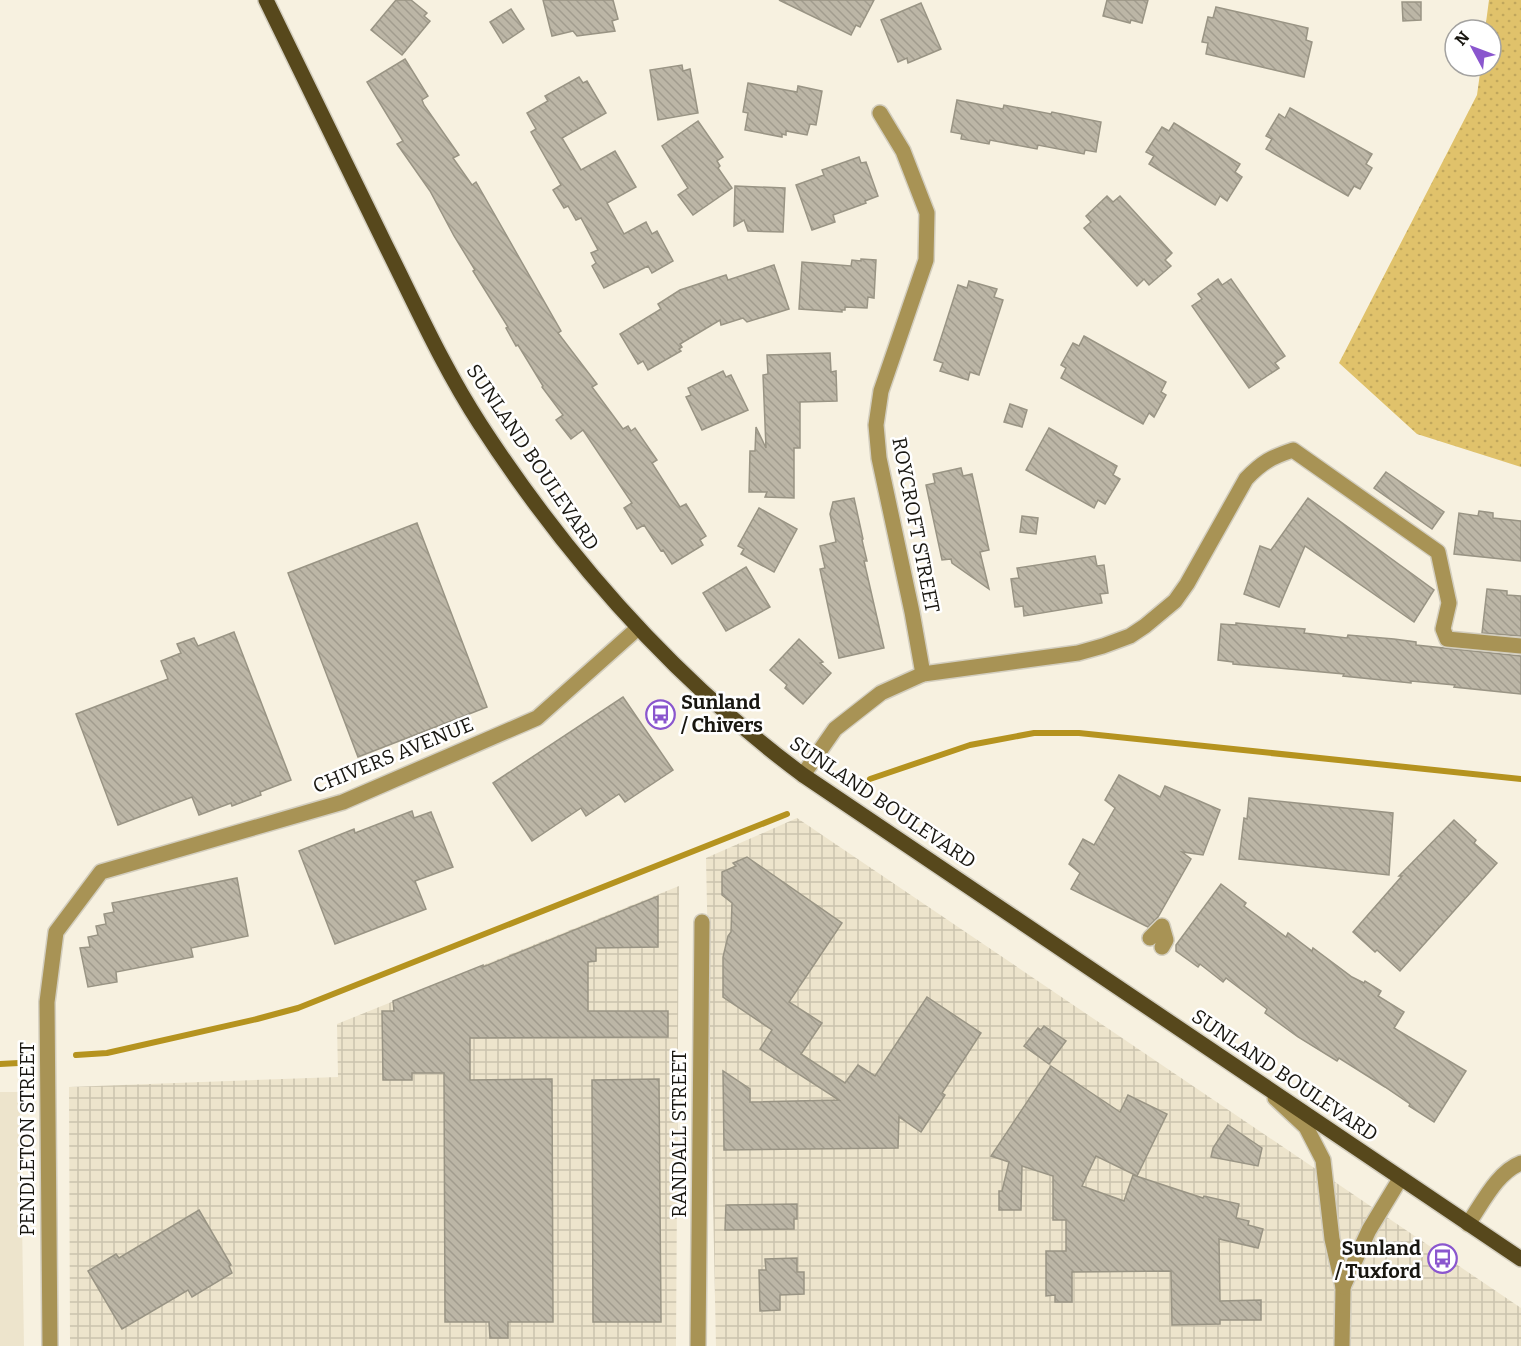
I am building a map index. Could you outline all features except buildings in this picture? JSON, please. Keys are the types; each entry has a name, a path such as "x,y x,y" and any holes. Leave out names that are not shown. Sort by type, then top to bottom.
{"main road":[{"name":"SUNLAND BOULEVARD","path":"266,0 442,360 480,423 549,523 586,570 639,628 724,712 803,775 1521,1259"}],"street":[{"name":"ROYCROFT STREET","path":"880,113 903,151 927,213 926,260 881,391 876,425 879,458 923,674"},
{"path":"803,775 835,729 881,693 923,674 1078,653 1130,636 1175,601 1187,584 1246,479 1270,458 1293,450 1438,552 1449,603 1443,629 1447,639 1521,646"},
{"name":"CHIVERS AVENUE","path":"56,932 101,872 343,802 537,718 639,628"},
{"name":"RANDALL STREET","path":"698,1346 702,922"},
{"name":"PENDLETON STREET","path":"50,1346 47,1002 56,932"},
{"path":"1248,1074 1306,1127 1323,1160 1332,1239 1343,1287 1342,1346"},
{"path":"1468,1224 1502,1176 1521,1163"},
{"path":"1343,1287 1369,1230 1400,1179"}],"shaded area":[{"path":"1489,0 1521,0 1521,467 1417,434 1339,363 1477,95 1479,78 1503,78 1503,18 1487,18"},
{"path":"797,818 1521,1308 1521,1346 716,1346 706,858"},
{"path":"679,886 676,1346 70,1346 69,1087 338,1077 337,1024"},
{"path":"0,1092 20,1092 24,1346 0,1346"}],"waterway":[{"path":"870,779 970,745 1034,733 1079,733 1521,779"},
{"path":"76,1055 107,1053 298,1008 787,814"},
{"path":"0,1064 19,1063"}],"place":[{"name":"Sunland / Chivers","path":"660,714"},
{"name":"Sunland / Tuxford","path":"1442,1259"}]}
